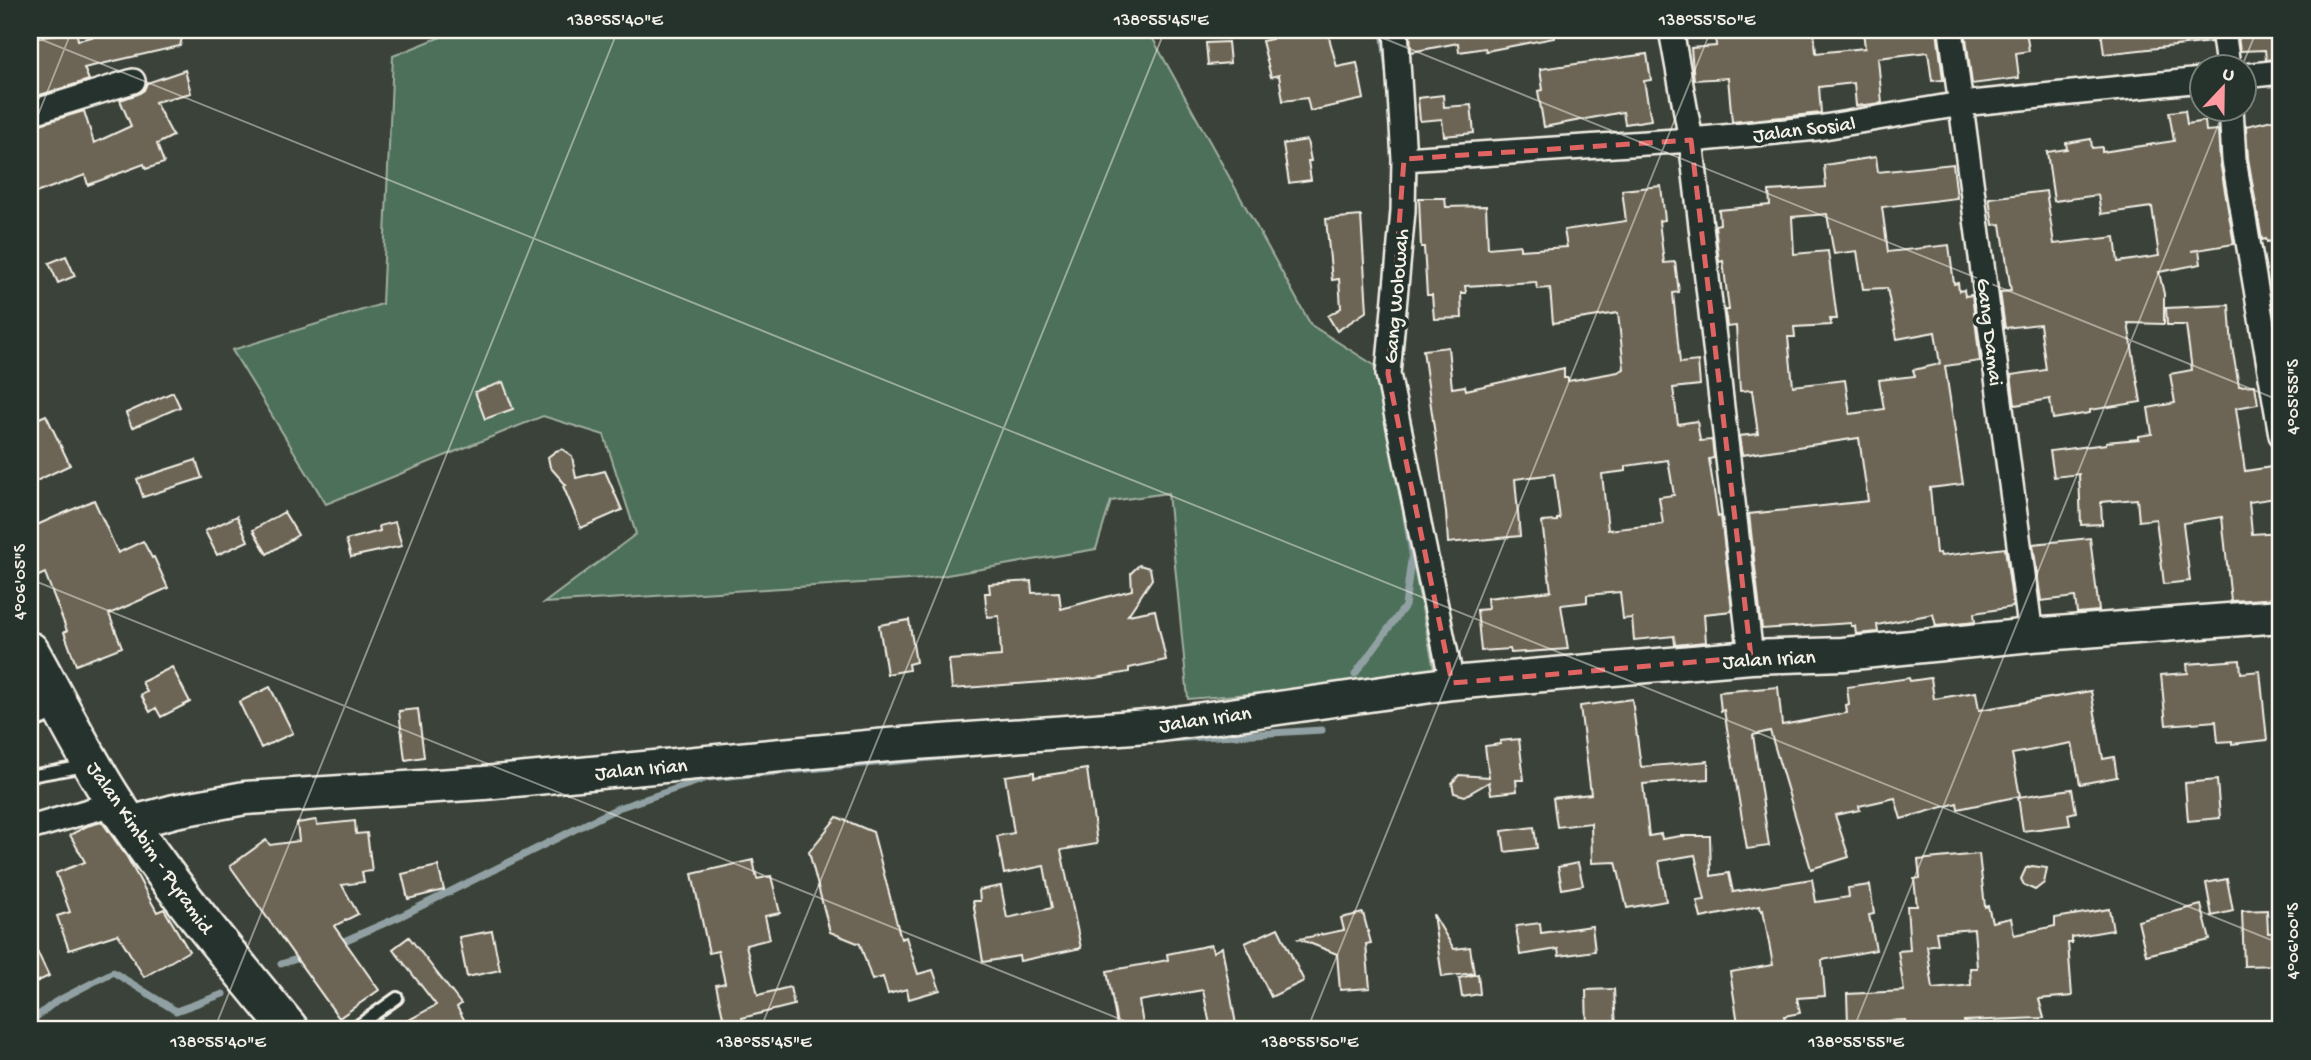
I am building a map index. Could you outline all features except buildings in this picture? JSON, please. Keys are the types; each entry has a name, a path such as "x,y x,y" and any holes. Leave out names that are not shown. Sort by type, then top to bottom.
{"highway":[{"name":"Jalan Kimbim - Pyramid","path":"30,651 91,765 123,813 205,927 290,1030"}],"main road":[{"name":"Jalan Irian","path":"123,813 175,811 246,798 484,783 888,745 1161,725 1452,682 1751,657 1843,654 2031,635 2281,616"}],"street":[{"name":"Gang Wolowah","path":"1396,30 1404,159 1403,211 1388,374 1452,682"},
{"path":"1671,30 1691,140 1751,657"},
{"name":"Gang Damai","path":"1951,30 2031,635"},
{"path":"2223,30 2226,52"},
{"path":"2258,75 2281,72"},
{"path":"30,113 133,81"},
{"name":"Jalan Sosial","path":"1404,159 1691,140 1818,128 1961,104 2188,81"},
{"path":"2232,122 2234,160 2281,435"},
{"path":"30,828 123,813"}],"lane":[{"path":"30,724 63,710"},
{"path":"30,776 91,765"},
{"path":"352,1030 397,998"}],"highlighted area":[{"path":"1691,140 1751,657 1452,683 1388,374 1404,159"}],"green space":[{"path":"458,30 1148,30 1311,325 1374,365 1436,679 1188,699 1168,493 1111,501 1096,549 924,579 544,603 636,534 604,435 543,416 326,504 232,350 382,304 393,56"}],"waterway":[{"path":"1383,30 1388,71"},
{"path":"1355,674 1405,606 1412,553 1406,517"},
{"path":"1167,739 1322,730"},
{"path":"337,944 399,917 618,808 708,778 964,755"},
{"path":"281,964 303,957"},
{"path":"30,1022 55,1002 113,972 176,1011 223,994"}]}
